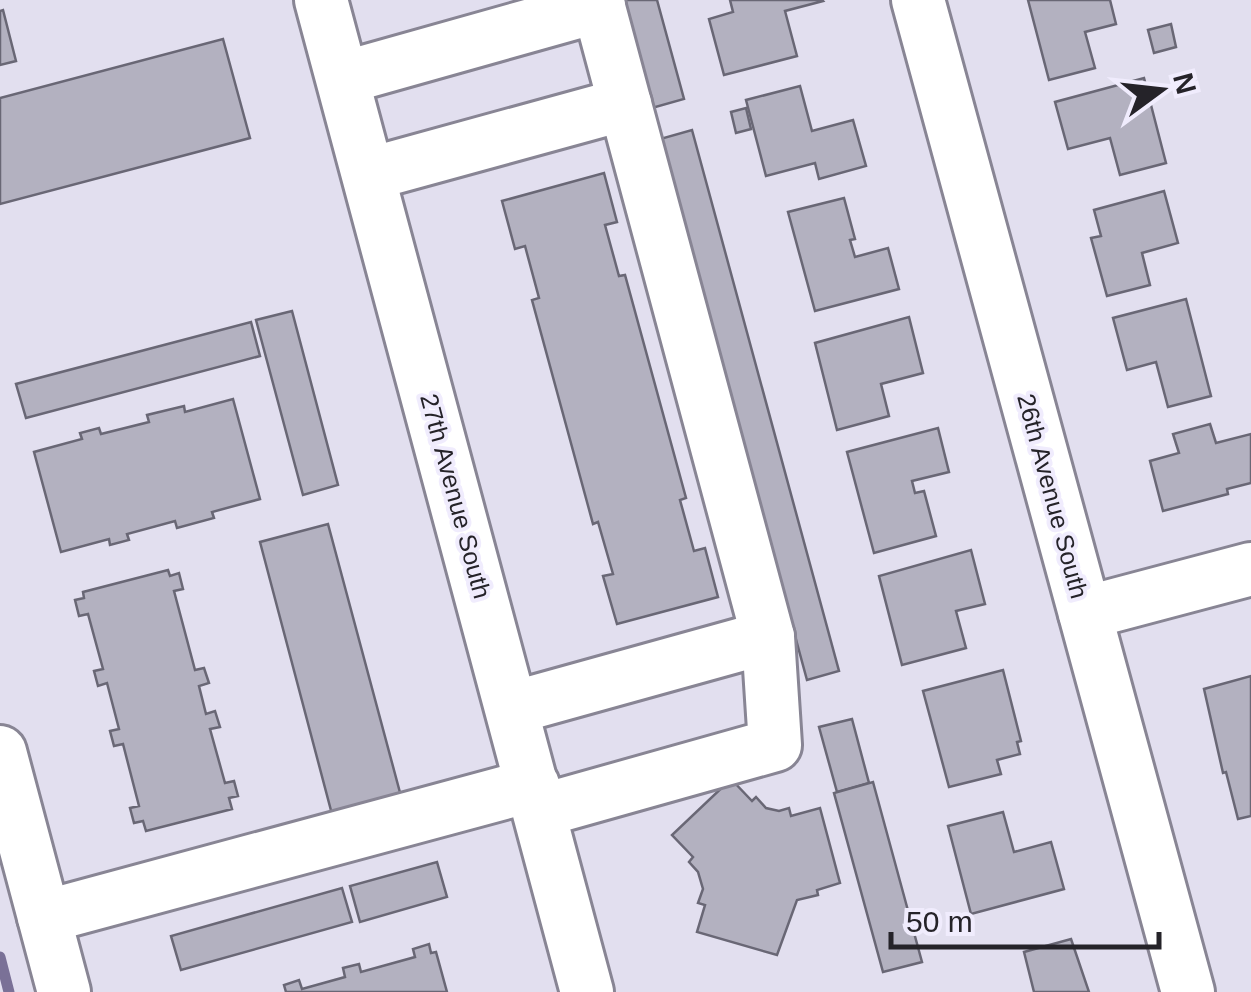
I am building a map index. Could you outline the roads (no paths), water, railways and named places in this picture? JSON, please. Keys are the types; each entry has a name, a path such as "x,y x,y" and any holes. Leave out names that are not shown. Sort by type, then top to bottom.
{"street":[{"name":"27th Avenue South","path":"321,0 588,992"},
{"name":"26th Avenue South","path":"918,0 1188,992"},
{"path":"44,917 774,745 768,637 598,3 343,78"},
{"path":"370,174 625,104"},
{"path":"1085,613 1251,569"},
{"path":"512,708 768,637"},
{"path":"0,752 64,992"}],"waterway":[{"path":"0,957 9,992"}]}
